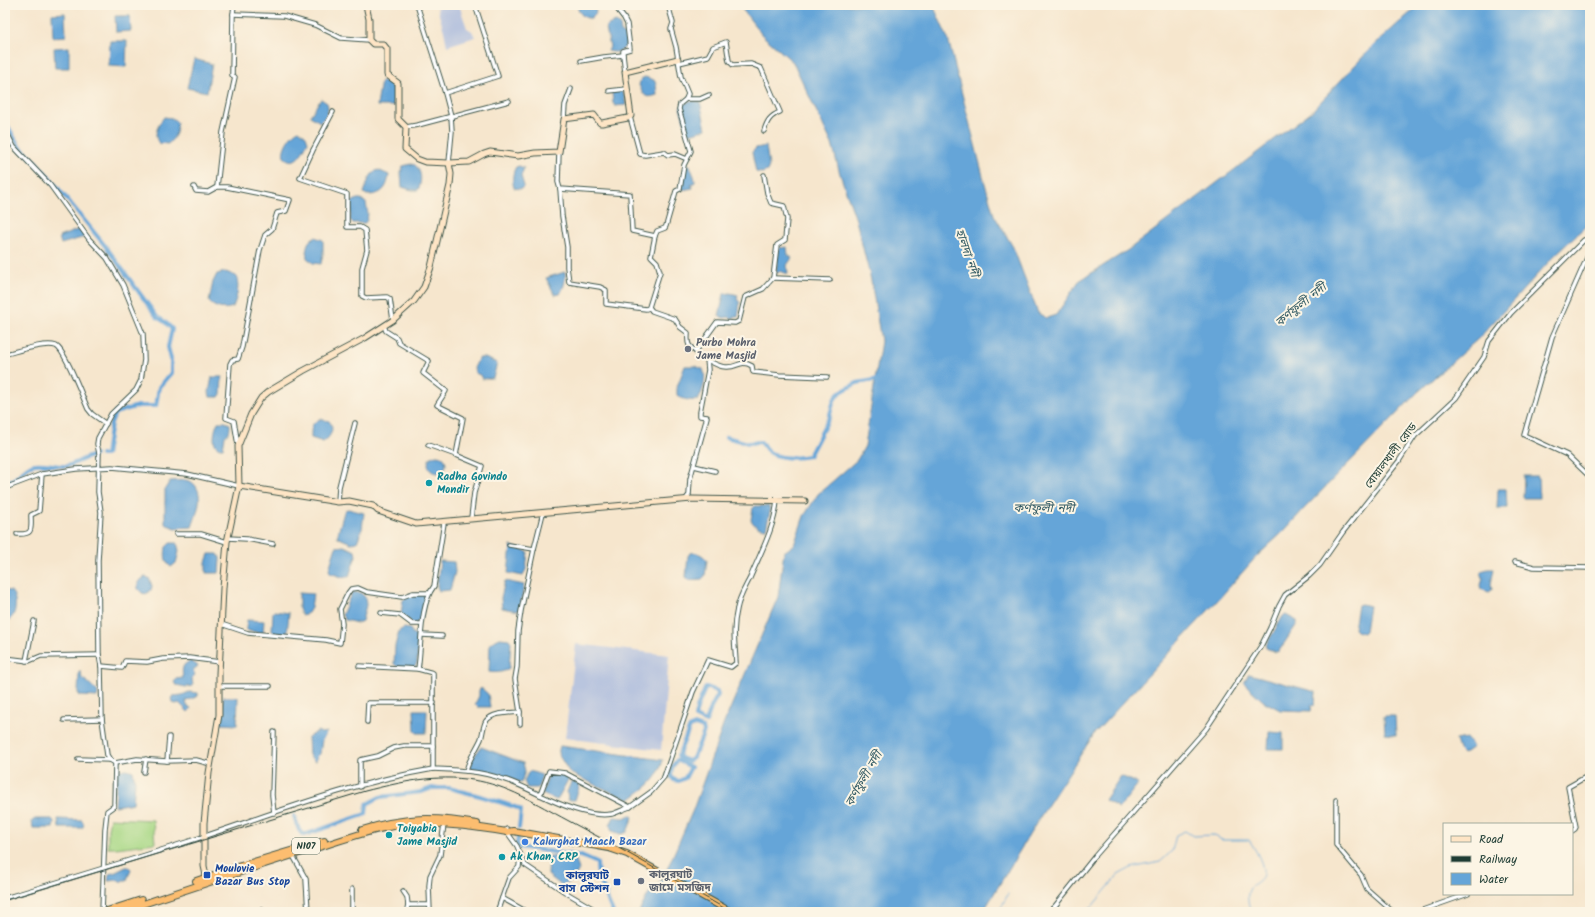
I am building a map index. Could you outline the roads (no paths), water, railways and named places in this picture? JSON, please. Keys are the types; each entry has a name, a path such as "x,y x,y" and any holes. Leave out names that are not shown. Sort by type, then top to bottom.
{"highway":[{"name":"N107","path":"103,912 292,853 370,832 399,825 444,822 522,833 609,848 627,854 731,912"},
{"name":"N107","path":"120,912 127,911 207,880"}],"street":[{"path":"217,187 223,132 235,77 232,75 234,5"},
{"path":"366,5 369,19 369,40"},
{"path":"238,446 256,406 261,398 268,392 393,320 414,301 424,287 431,267 450,185 451,174 449,163 452,131 451,116 445,93 418,5"},
{"path":"445,93 498,76 475,5"},
{"path":"614,5 624,18 628,28 630,49 623,51 623,55 632,114 630,117 640,154 645,155 664,152 687,159"},
{"path":"649,308 660,272 657,262 651,256 655,236 657,231 665,228 666,226 676,191 680,189 682,173 691,151 679,109 680,104 686,99 688,94 681,77 679,61 671,29 673,23 668,5"},
{"path":"233,14 284,16 315,25 341,38 369,40 373,44 383,44 387,49 386,75 398,83 398,119 406,127"},
{"path":"625,72 708,56 713,47 726,42 729,61 733,65 751,64 763,70 780,112 767,122 764,131"},
{"path":"581,61 623,55"},
{"path":"571,89 565,105 559,152 558,182 567,247 569,282 600,287 606,290 606,304 649,308 652,311 675,319 680,327 688,333 688,344 714,364 724,367 731,367 746,362 752,366 753,372 758,373 779,376 827,377"},
{"path":"609,91 627,89"},
{"path":"686,99 700,99 709,95"},
{"path":"406,127 509,102"},
{"path":"333,112 318,139 300,178 347,194 347,227 360,227 365,230 367,250 362,268 362,296 366,298 387,297 390,299 393,320"},
{"path":"564,119 594,115 600,123 602,123 630,117"},
{"path":"406,127 404,145 407,152 425,162 469,162 490,152 518,156 535,153 559,152"},
{"path":"5,129 14,147 50,185 89,239 107,258 123,285 143,334 144,360 142,380 136,390 111,414 98,438 100,512 98,560 99,656 101,666 102,719 107,755 110,760 115,763 133,759 167,761 196,760 210,764"},
{"path":"696,351 717,322 735,323 739,321 744,297 763,289 773,278 776,248 779,243 785,240 787,219 784,206 771,203 767,193 764,175"},
{"path":"194,187 196,191 208,192 217,187 236,188 290,200 286,211 277,213 272,229 265,235 257,265 242,347 238,359 232,360 230,364 226,418 234,421 238,446 239,486 228,540 221,624 219,715 210,764 204,836 204,866 207,880"},
{"path":"560,189 628,193 630,196 632,231 655,236"},
{"name":"বোয়ালখালী রোড","path":"1048,912 1055,906 1094,856 1206,729 1261,646 1282,599 1289,591 1309,576 1320,565 1343,532 1395,467 1415,436 1456,398 1484,357 1489,341 1511,313 1584,240 1590,239"},
{"path":"1590,252 1552,337 1524,435 1567,454 1590,478"},
{"path":"773,278 830,280"},
{"path":"384,326 386,331 398,338 398,343 429,361 423,374 446,391 437,405 463,418 456,455"},
{"path":"5,353 41,346 58,347 68,360 70,369 88,409 92,414 106,424"},
{"path":"686,500 689,495 689,485 707,417 700,416 708,370 706,358"},
{"path":"338,502 339,487 355,423"},
{"path":"428,445 482,466 474,493 472,518"},
{"path":"694,466 715,471"},
{"path":"5,488 42,474 76,469 112,467 176,472 239,486 338,502 349,501 372,506 378,511 416,524 444,523 472,518 686,500 805,501"},
{"path":"17,534 26,535 29,533 31,530 31,515 39,511 42,474"},
{"path":"5,898 104,868 274,812 406,774 433,769 482,773 504,779 555,802 588,813 611,814 630,807 651,792 664,777 693,692 708,660 731,667 736,663 733,631 737,608 769,532 777,500"},
{"path":"520,724 520,712 515,679 518,667 518,631 534,549 543,513"},
{"path":"418,669 422,635 421,624 429,593 434,586 444,523"},
{"path":"176,534 201,534 228,540 247,539 273,544"},
{"path":"508,545 534,549"},
{"path":"1515,562 1534,567 1590,568"},
{"path":"221,624 248,632 326,640 340,643 342,624 340,609 348,593 352,589 358,588 367,592 402,597 413,593 429,593"},
{"path":"381,613 400,615 412,624 421,624"},
{"path":"26,661 34,621"},
{"path":"422,635 442,636"},
{"path":"5,658 26,661 41,656 99,656"},
{"path":"101,666 122,668 125,661 146,662 163,659 189,658 220,662"},
{"path":"359,666 418,669 433,673 433,769"},
{"path":"219,686 270,686"},
{"path":"367,722 368,702 434,703"},
{"path":"466,771 488,719 498,714 520,712"},
{"path":"64,720 102,719"},
{"path":"274,732 272,795 274,812"},
{"path":"167,761 169,737"},
{"path":"360,787 360,760 378,756 399,747 433,746"},
{"path":"78,759 110,760"},
{"path":"144,772 146,760"},
{"path":"103,912 105,829 107,811 114,806 115,763"},
{"path":"540,795 549,771 565,773 630,807"},
{"path":"1573,830 1576,827 1568,787 1584,778 1590,778"},
{"path":"1336,800 1336,845 1361,875 1367,889 1393,912"},
{"path":"430,912 428,886 430,876 440,855 444,822"},
{"path":"509,831 525,865 599,912"},
{"path":"292,853 306,879 308,912"},
{"path":"497,912 509,878 519,867 520,854"},
{"path":"352,889 352,912"},
{"path":"403,891 408,905 405,912"},
{"path":"1417,912 1465,895"},
{"path":"502,898 527,912"},
{"path":"408,905 429,905"}],"water":[{"path":"577,5 595,5 596,13 591,18 583,16 578,10"},
{"name":"কর্ণফুলী নদী","path":"739,5 933,5 948,39 994,215 1013,247 1038,313 1046,318 1056,315 1079,281 1128,250 1312,111 1374,45 1419,5 1590,5 1590,222 1556,254 1479,338 1418,392 1284,531 1256,557 1094,734 1040,817 983,912 639,912 649,893 658,885 665,874 693,810 724,723 778,597 784,552 794,545 804,516 818,494 857,460 865,446 881,341 871,280 856,220 840,174 832,144 793,62 762,35"},
{"path":"65,13 66,36 53,37 52,14"},
{"path":"115,16 130,16 131,31 116,32"},
{"path":"616,22 620,25 621,32 624,34 626,43 623,49 619,52 611,52 608,51 610,47 606,28 608,25"},
{"path":"110,41 127,41 126,67 109,66"},
{"path":"69,47 69,68 55,68 54,48"},
{"path":"194,59 212,64 207,92 187,88"},
{"path":"645,77 654,80 657,95 650,97 645,96 639,85 641,79"},
{"path":"381,81 390,82 393,87 393,106 377,106"},
{"path":"620,90 624,95 626,105 615,106 613,103 612,92"},
{"path":"321,99 327,103 328,111 326,116 320,122 310,116"},
{"path":"695,101 700,102 706,129 690,134 687,132 680,108 684,103"},
{"path":"164,117 172,118 177,122 176,134 168,144 159,143 156,137 158,126"},
{"path":"299,130 306,136 308,142 299,157 292,161 288,160 283,154 285,146 293,134"},
{"path":"766,146 769,166 767,171 762,173 756,172 752,152 756,148"},
{"path":"411,164 417,167 420,173 421,180 418,190 402,187 401,172 403,166"},
{"path":"686,165 690,165 695,182 691,185 693,188 682,190 682,178"},
{"path":"519,166 524,168 521,176 524,186 521,189 514,188 513,183 514,172 516,167"},
{"path":"378,170 389,175 387,184 380,192 367,195 364,193 369,180 372,174"},
{"path":"357,199 361,199 366,203 368,216 365,223 353,223 350,220 352,202"},
{"path":"80,229 85,237 61,244 59,237"},
{"path":"315,237 323,240 321,264 313,263 307,258 308,243"},
{"path":"787,247 788,255 792,258 787,265 788,274 780,271 778,273 776,272 779,248"},
{"path":"226,272 236,276 238,292 233,307 220,308 209,302 213,282 217,274"},
{"path":"565,272 563,289 560,294 555,295 546,278"},
{"path":"730,293 738,295 737,299 740,303 738,317 734,317 732,319 729,317 724,318 719,316 724,294"},
{"path":"479,358 485,358 497,363 493,378 482,379 480,375 475,373 474,368"},
{"path":"685,366 695,366 703,369 705,377 704,385 698,400 687,400 677,395 677,387"},
{"path":"212,377 222,377 221,394 219,397 210,397 209,392"},
{"path":"321,419 329,421 332,427 330,435 323,442 311,438 313,424"},
{"path":"218,422 230,424 229,432 225,436 223,448 216,445 214,438"},
{"path":"437,455 443,458 446,464 443,470 437,473 431,470 428,464 431,458"},
{"path":"1524,476 1538,476 1539,498 1523,498"},
{"path":"186,480 192,482 197,489 199,494 199,505 192,527 175,528 165,524 165,489 170,481"},
{"path":"1498,489 1506,489 1507,508 1497,508"},
{"path":"755,506 769,506 770,511 766,529 757,527 751,520 753,508"},
{"path":"348,509 364,513 362,529 357,542 351,543 337,537 344,512"},
{"path":"170,543 177,543 179,551 176,563 171,567 167,563 165,555 166,547"},
{"path":"344,546 355,551 356,556 349,576 342,577 330,573 329,569 336,547"},
{"path":"511,546 528,552 526,569 523,576 508,573"},
{"path":"690,553 699,554 707,560 705,576 702,579 689,580 686,577 688,556"},
{"path":"209,554 218,554 220,558 219,573 206,573 206,562"},
{"path":"440,561 454,562 455,572 450,590 439,591 437,586"},
{"path":"1494,569 1491,584 1492,590 1489,592 1480,589 1483,578 1481,571"},
{"path":"145,577 149,578 152,586 151,590 146,594 142,593 138,589 138,582"},
{"path":"505,581 524,585 520,609 518,611 502,608 501,598"},
{"path":"5,590 11,591 15,598 14,612 10,619 6,621"},
{"path":"352,592 361,593 365,597 366,605 362,621 357,623 345,620 342,615"},
{"path":"299,593 313,594 311,608 308,613 302,615 299,609"},
{"path":"412,594 426,594 422,618 417,623 412,623 401,614 403,600"},
{"path":"1361,604 1369,606 1365,631 1363,633 1354,629 1358,605"},
{"path":"274,611 289,613 287,634 274,633 272,631"},
{"path":"1286,615 1297,621 1297,624 1279,651 1276,652 1266,648 1266,645 1283,616"},
{"path":"247,620 264,621 263,633 249,631 246,629"},
{"path":"404,628 410,629 413,634 418,635 417,663 414,667 398,667 394,664 395,646 399,631"},
{"path":"500,638 509,639 511,642 509,668 499,672 489,672 490,643"},
{"path":"191,661 198,666 193,670 195,675 192,678 193,686 186,687 176,685 174,683 176,679 183,678 182,670 185,664"},
{"path":"79,672 81,672 82,679 98,692 97,697 80,696 78,693"},
{"path":"1249,674 1316,692 1315,705 1312,705 1311,711 1280,710 1263,701 1244,683"},
{"path":"481,688 488,694 490,707 478,707 475,704"},
{"path":"189,692 198,693 198,696 186,701 187,706 191,708 188,712 179,703 173,703 171,698 173,696 182,695"},
{"path":"223,697 238,697 237,725 221,724"},
{"path":"414,710 427,710 426,733 417,733 415,731"},
{"path":"1384,716 1395,716 1396,735 1385,734"},
{"path":"318,731 321,733 327,732 322,740 320,754 316,761 314,761 309,755 308,737"},
{"path":"1269,732 1283,733 1283,749 1268,749"},
{"path":"1466,738 1473,747 1463,754 1459,750 1456,740"},
{"path":"560,746 663,760 661,768 654,779 629,800 570,773 558,754"},
{"path":"481,747 523,763 525,771 521,783 501,775 470,769 473,758"},
{"path":"127,769 133,771 135,782 133,803 115,806 117,770"},
{"path":"529,771 542,775 538,788 527,788 524,781"},
{"path":"558,774 569,778 557,800 542,794 549,775"},
{"path":"1121,776 1138,784 1119,808 1105,800"},
{"path":"571,782 580,784 575,800 568,800 567,792"},
{"path":"630,815 633,817 627,832 621,834 612,831 610,825 614,817 624,818"},
{"path":"35,819 52,819 54,821 53,828 33,828 32,821"},
{"path":"58,819 82,820 84,825 82,828 59,828"},
{"path":"549,856 576,860 579,870 571,881 562,886 548,875"},
{"path":"126,867 131,869 127,880 123,880 121,882 119,880 108,881 109,874"}],"waterway":[{"path":"5,121 19,146 49,177 106,247 157,317 172,329 168,347 171,359 171,373 159,387 156,406 138,406 115,413 111,423 106,455 101,455"},
{"path":"726,437 748,443 761,442 771,453 781,457 793,458 809,456 829,418 834,400 839,393 857,383 880,379"},
{"path":"5,481 12,480 31,465 39,464 66,466 95,455"},
{"path":"706,687 717,691 718,695 712,705 706,722 695,717 698,705 706,687"},
{"path":"695,725 703,728 704,732 693,758 689,761 678,756 690,727 695,725"},
{"path":"677,760 691,767 685,778 679,781 674,780 671,776 672,767 677,760"},
{"path":"294,816 299,830 302,834 307,834 366,814 367,804 380,797 421,792 432,788 449,788 484,797 521,810 519,828"},
{"path":"1086,912 1118,875 1131,868 1160,862 1172,851 1176,835 1185,831 1193,836 1213,835 1222,840 1249,840 1254,847 1263,868 1261,879 1251,887 1248,893 1248,901 1251,912"},
{"path":"518,836 517,844 519,847 581,856 597,863 599,877 613,912"},
{"path":"999,912 1008,894"}],"railway":[{"path":"5,900 365,791 405,782 432,778 459,778 486,782 522,796 609,842 731,912"}],"place":[{"name":"Purbo Mohra Jame Masjid","path":"688,349"},
{"name":"Radha Govindo Mondir","path":"429,483"},
{"name":"Toiyabia Jame Masjid","path":"389,835"},
{"name":"Kalurghat Maach Bazar","path":"525,842"},
{"name":"Ak Khan, CRP","path":"502,857"},
{"name":"Moulovie Bazar Bus Stop","path":"207,875"},
{"name":"কালুরঘাট জামে মসজিদ","path":"641,881"},
{"name":"কালুরঘাট বাস স্টেশন","path":"617,882"}],"water label":[{"name":"হালদা নদী","path":"967,253"}]}
